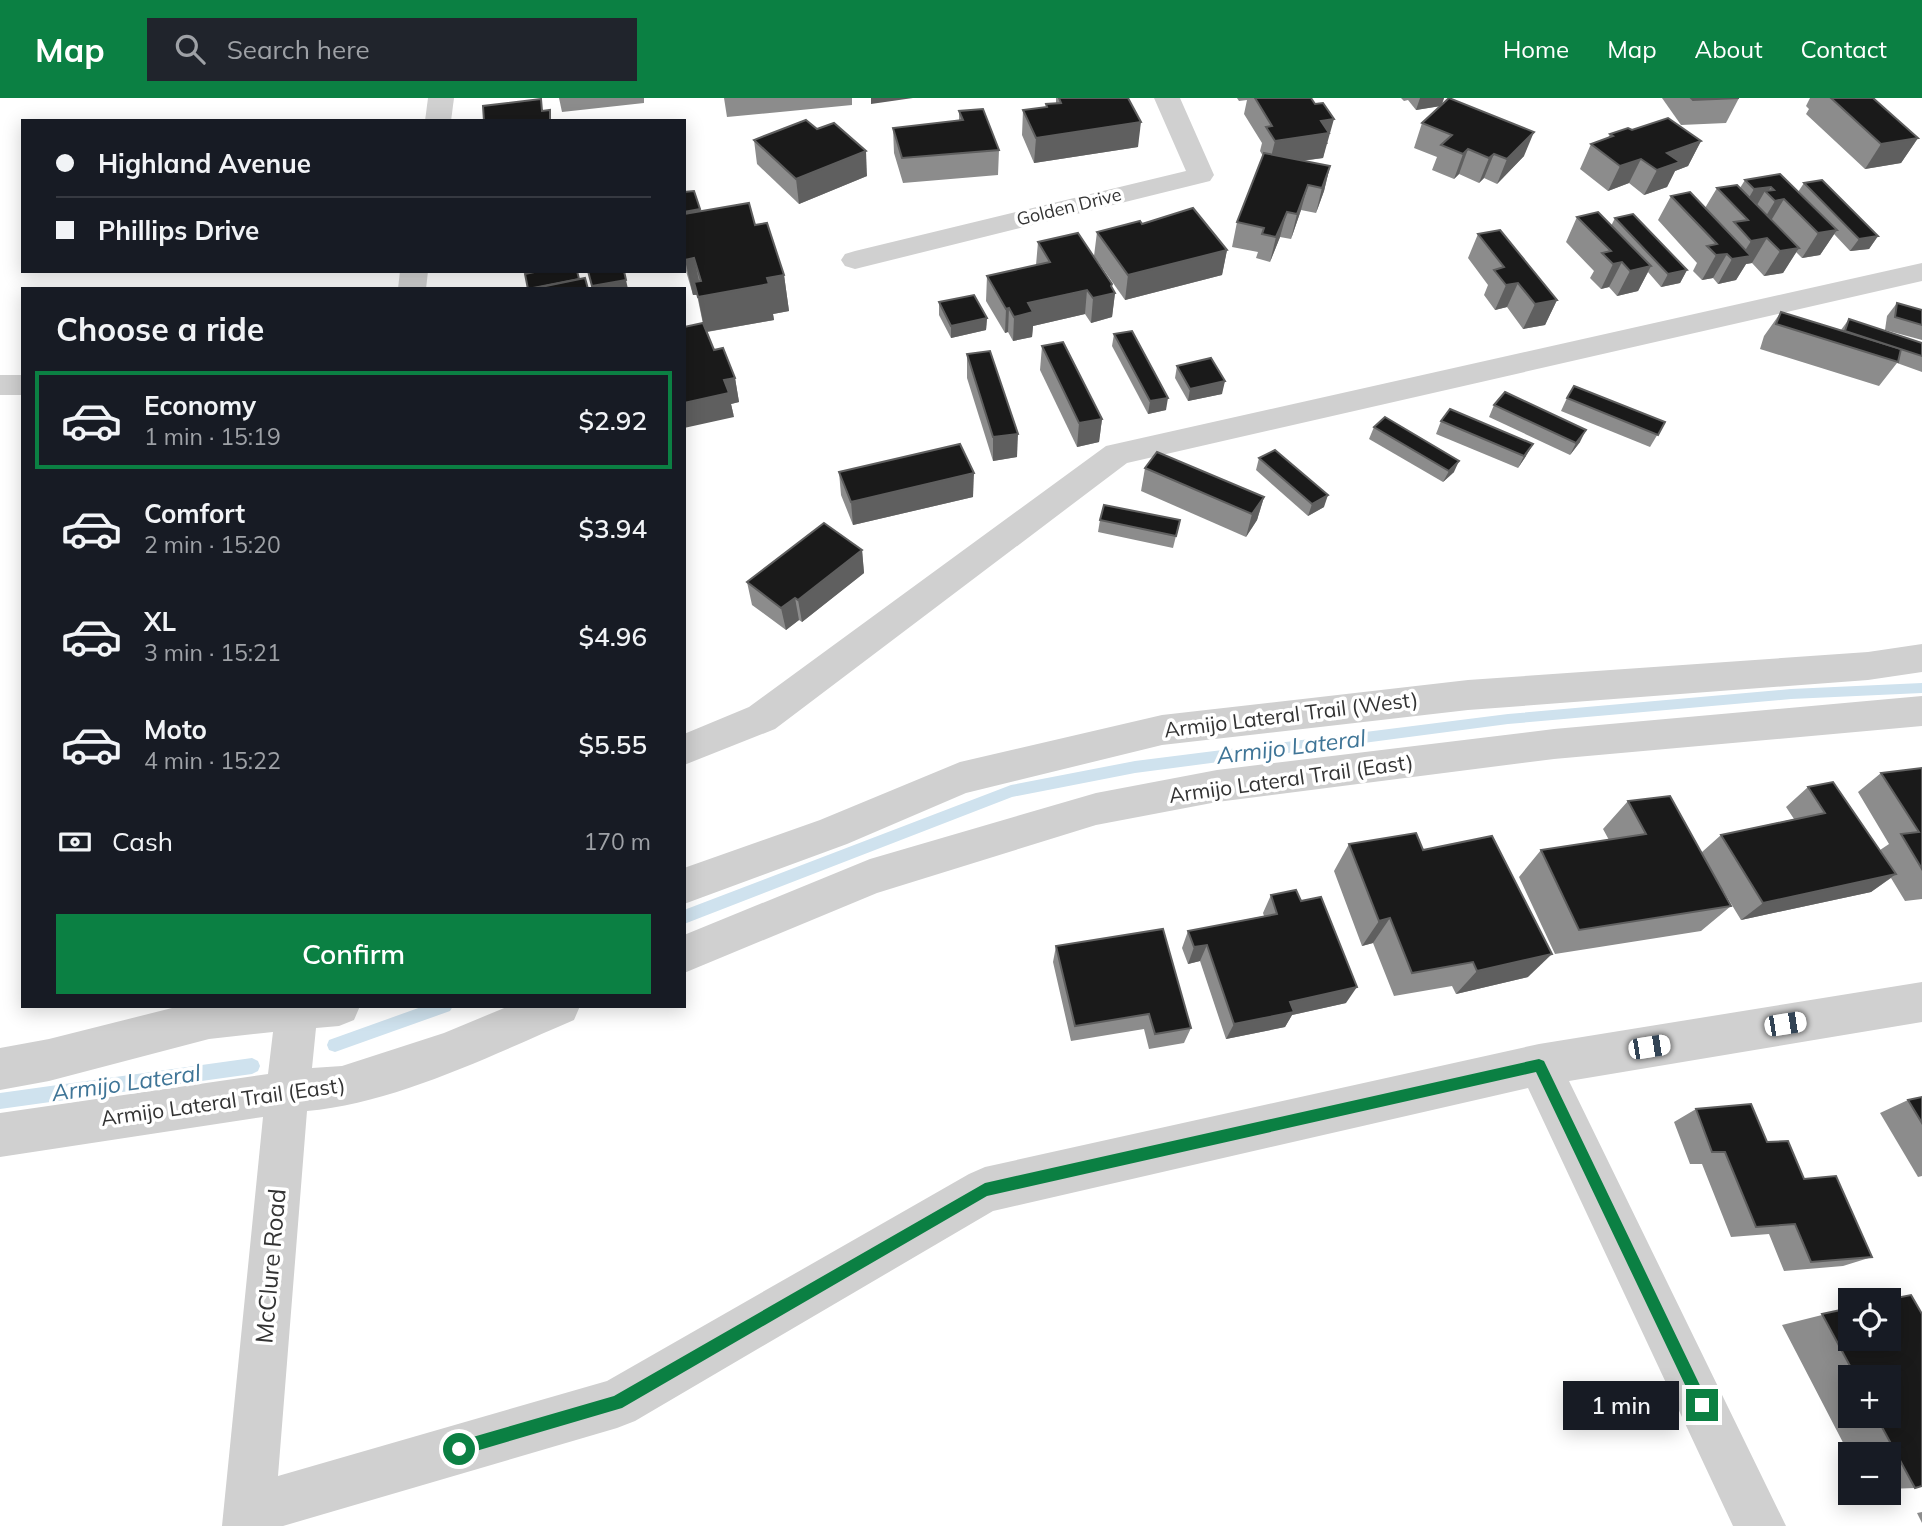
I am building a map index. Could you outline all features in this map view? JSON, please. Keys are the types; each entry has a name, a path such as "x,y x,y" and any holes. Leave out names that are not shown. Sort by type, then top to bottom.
{"street":[{"path":"438,119 441,98"},
{"name":"Golden Drive","path":"855,260 1201,175 1167,98"},
{"path":"686,749 762,718 1117,454 1922,272"},
{"path":"0,385 21,384"},
{"name":"Armijo Lateral Trail (West)","path":"686,885 833,832 960,778 1162,730 1468,695 1868,666 1922,658"},
{"name":"Armijo Lateral Trail (East)","path":"686,953 870,877 1110,807 1217,786 1555,744 1922,710"},
{"path":"249,1518 617,1403 985,1190 1539,1065 1922,1002"},
{"path":"0,1069 49,1060 209,1019 312,1008"},
{"name":"McClure Road","path":"249,1518 287,1091 312,1008"},
{"name":"Armijo Lateral Trail (East)","path":"0,1135 287,1091 342,1087 446,1053 554,1008"},
{"path":"1539,1065 1760,1526"}],"building":[{"path":"1059,98 1128,98 1141,122 1036,138 1023,110 1061,103"},
{"path":"1255,98 1311,98 1315,104 1323,103 1334,119 1321,121 1329,133 1275,141 1266,127 1272,126"},
{"path":"1449,98 1534,132 1507,159 1494,154 1489,158 1468,149 1463,154 1441,145 1452,135 1422,123"},
{"path":"1691,98 1739,98 1693,100"},
{"path":"1831,98 1873,98 1918,138 1881,144"},
{"path":"541,99 542,111 550,110 550,119 484,119 483,106"},
{"path":"983,109 999,150 902,158 893,128 963,120 959,111"},
{"path":"1668,118 1701,141 1667,153 1680,162 1657,170 1641,159 1620,166 1591,144 1613,136 1610,134"},
{"path":"806,120 817,129 834,123 866,151 796,179 754,140"},
{"path":"1264,153 1330,166 1322,188 1308,185 1297,214 1287,212 1276,237 1262,234 1264,228 1237,222"},
{"path":"1780,174 1837,230 1818,233 1784,199 1775,201 1765,191 1774,190 1771,187 1754,189 1745,180"},
{"path":"1822,180 1878,236 1859,239 1804,183"},
{"path":"1737,185 1799,248 1780,251 1767,238 1751,241 1734,222 1748,220 1717,188"},
{"path":"694,191 700,209 686,212 686,192"},
{"path":"1690,192 1751,256 1732,259 1727,254 1716,255 1707,246 1717,244 1671,196"},
{"path":"749,203 755,225 767,223 784,275 767,278 769,284 698,297 694,282 701,281 694,258 686,260 686,214"},
{"path":"1193,208 1227,250 1128,275 1097,232 1140,221 1142,224"},
{"path":"1598,212 1651,266 1630,271 1622,262 1613,264 1602,253 1611,251 1577,217"},
{"path":"1633,214 1687,270 1668,274 1615,218"},
{"path":"1500,230 1557,300 1535,304 1518,283 1506,285 1494,270 1504,267 1478,234"},
{"path":"1078,233 1112,284 1115,293 1093,298 1087,290 1028,303 1033,312 1014,317 1009,308 1006,309 987,276 1050,262 1038,242"},
{"path":"578,273 579,279 528,287 525,274"},
{"path":"589,273 624,273 626,280 592,286"},
{"path":"585,278 587,287 541,287"},
{"path":"974,295 987,318 951,326 939,302"},
{"path":"1897,303 1922,310 1922,325 1895,317"},
{"path":"1781,312 1901,349 1898,362 1776,324"},
{"path":"1849,319 1922,343 1922,356 1845,331"},
{"path":"703,323 714,350 723,348 735,378 724,380 729,393 686,403 686,327"},
{"path":"1132,331 1168,398 1150,401 1114,334"},
{"path":"1063,342 1102,419 1079,423 1042,346"},
{"path":"990,351 1018,434 993,437 967,354"},
{"path":"1211,358 1225,381 1190,389 1177,366"},
{"path":"1574,386 1665,422 1658,435 1567,398"},
{"path":"1505,392 1586,430 1576,443 1494,405"},
{"path":"1450,409 1533,444 1524,456 1441,421"},
{"path":"1385,417 1459,461 1449,471 1374,427"},
{"path":"960,444 974,473 851,502 839,472"},
{"path":"1275,450 1328,495 1312,504 1259,458"},
{"path":"1157,452 1264,497 1252,514 1145,468"},
{"path":"1104,505 1180,520 1176,536 1100,520"},
{"path":"824,523 862,550 798,600 795,598 781,608 747,582"},
{"path":"1922,768 1922,869 1901,834 1919,832 1881,773"},
{"path":"1833,782 1896,874 1763,903 1721,835 1825,813 1808,787"},
{"path":"1670,796 1731,906 1579,930 1541,850 1646,834 1628,801"},
{"path":"1416,833 1423,850 1492,836 1552,954 1477,971 1473,962 1412,973 1390,918 1379,921 1349,844"},
{"path":"1296,890 1301,901 1321,897 1357,987 1290,1002 1294,1012 1234,1024 1207,945 1194,947 1188,931 1277,914 1271,895"},
{"path":"1163,929 1191,1028 1155,1034 1149,1014 1075,1026 1056,946"},
{"path":"1922,1097 1922,1123 1908,1100"},
{"path":"1751,1104 1767,1142 1788,1141 1804,1179 1836,1176 1872,1257 1811,1262 1795,1224 1756,1227 1725,1152 1712,1152 1696,1109"},
{"path":"1911,1295 1922,1314 1922,1486 1915,1488 1901,1462 1901,1442 1890,1442 1882,1428 1901,1428 1901,1365 1850,1365 1842,1351 1901,1351 1901,1297"},
{"path":"1838,1311 1838,1344 1822,1314"}],"waterway":[{"name":"Armijo Lateral","path":"686,916 1011,791 1135,767 1508,719 1791,694 1922,688"},
{"name":"Armijo Lateral","path":"335,1045 439,1008"},
{"name":"Armijo Lateral","path":"0,1101 252,1066"}],"route":[{"path":"459,1449 617,1403 985,1190 1539,1065 1702,1405"}]}
